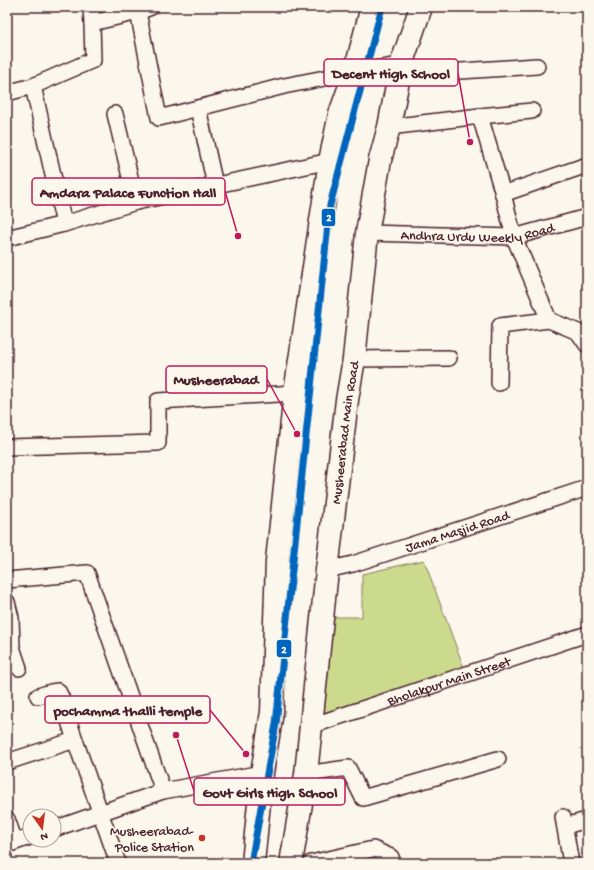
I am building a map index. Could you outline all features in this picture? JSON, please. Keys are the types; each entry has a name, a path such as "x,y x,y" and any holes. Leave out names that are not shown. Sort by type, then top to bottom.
{"main road":[{"path":"252,863 262,773 272,712 277,561 295,393 330,161 340,114 355,72 372,7"},
{"name":"Musheerabad Main Road","path":"291,863 306,774 327,570 347,400 354,359 367,233 380,160 389,127 400,70 421,7"}],"street":[{"path":"7,93 33,86 93,60 91,7"},
{"path":"92,23 142,8 159,118 284,86 355,72 537,66"},
{"path":"33,86 64,224"},
{"path":"198,108 215,185"},
{"path":"389,127 532,111"},
{"path":"115,114 136,202"},
{"path":"480,116 514,237 549,320"},
{"path":"7,238 64,224 136,202 330,161"},
{"path":"503,194 587,165"},
{"name":"Andhra Urdu Weekly Road","path":"367,233 514,237 587,217"},
{"path":"500,383 500,326 549,320 578,332 587,345"},
{"path":"354,359 449,358"},
{"path":"7,446 158,443 158,401 295,393"},
{"name":"Jama Masjid Road","path":"327,570 353,564 587,488"},
{"path":"7,580 87,573 162,792"},
{"path":"7,602 11,618 10,648 19,668"},
{"name":"Bholakpur Main Street","path":"311,726 587,634"},
{"path":"38,696 58,691 62,697 75,740 118,863"},
{"path":"7,762 75,740"},
{"path":"306,774 348,768 363,798 498,759"},
{"path":"62,826 162,792 262,773"},
{"path":"7,819 11,844 22,840"},
{"path":"571,863 564,821 587,820"},
{"path":"311,863 373,849 391,857 393,863"}],"green space":[{"path":"424,560 464,668 327,716 310,711 316,617 362,617 362,574"}],"transit line":[{"name":"2","path":"251,863 276,724 330,205 382,7"}],"place":[{"name":"Decent High School","path":"470,142"},
{"name":"Amdara Palace Function Hall","path":"238,236"},
{"name":"Musheerabad","path":"297,434"},
{"name":"Govt Girls High School","path":"176,735"},
{"name":"pochamma thalli temple","path":"246,754"},
{"name":"Musheerabad- Police Station","path":"202,838"}]}
